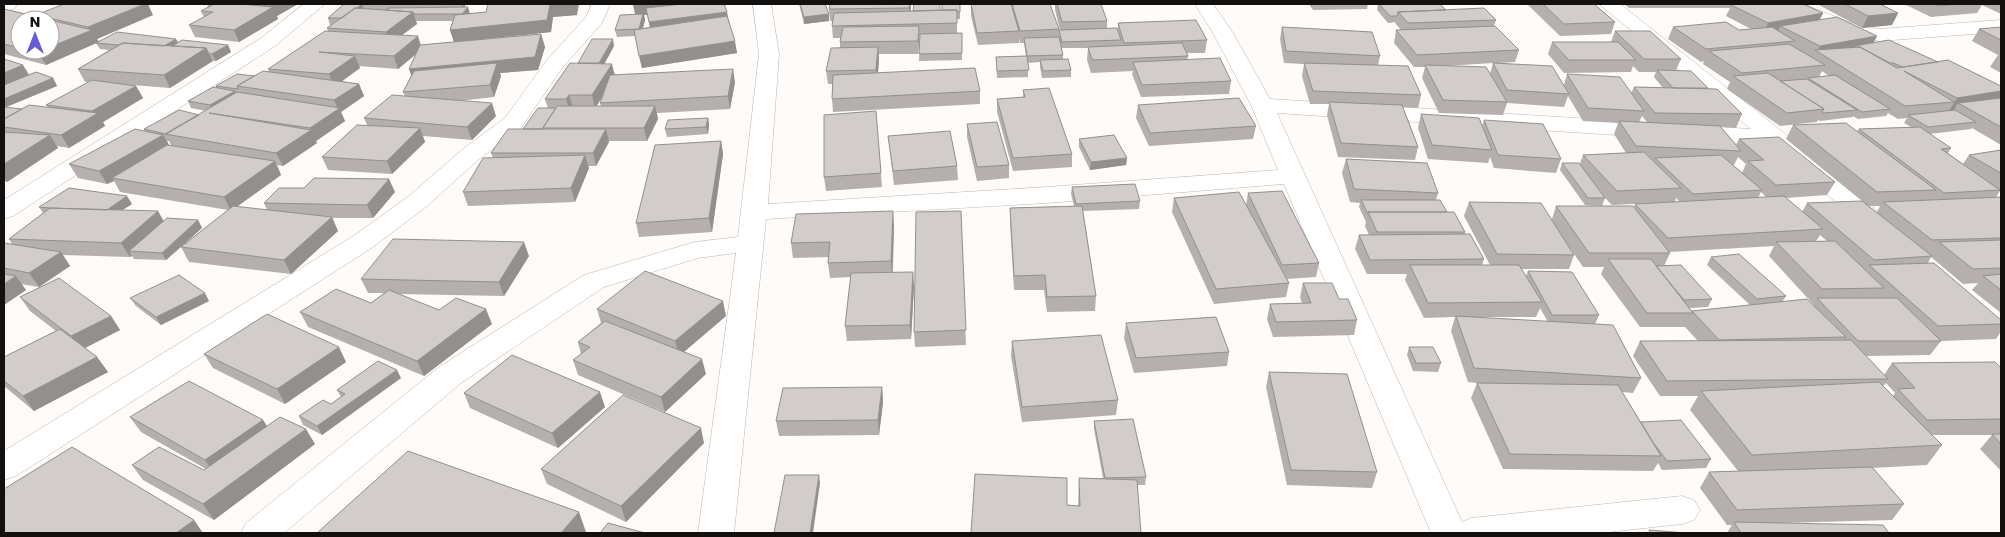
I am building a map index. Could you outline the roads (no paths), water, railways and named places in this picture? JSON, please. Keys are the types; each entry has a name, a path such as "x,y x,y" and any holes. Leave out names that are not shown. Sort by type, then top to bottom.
{"street":[{"path":"4,6 8,4"},
{"path":"4,211 268,42 316,4"},
{"path":"4,467 364,241 418,201 471,154 513,123 554,64 595,19 601,4"},
{"path":"716,533 754,212 769,54 762,4"},
{"path":"1204,4 1223,34 1262,105 1449,533"},
{"path":"1608,4 1776,138 1897,241"},
{"path":"1788,4 1813,16 1846,28 1879,35 2001,26"},
{"path":"1262,105 1776,138"},
{"path":"754,212 1047,196 1292,176"},
{"path":"259,533 450,375 594,281 694,250 750,243"},
{"path":"1471,533 1682,510"}]}
